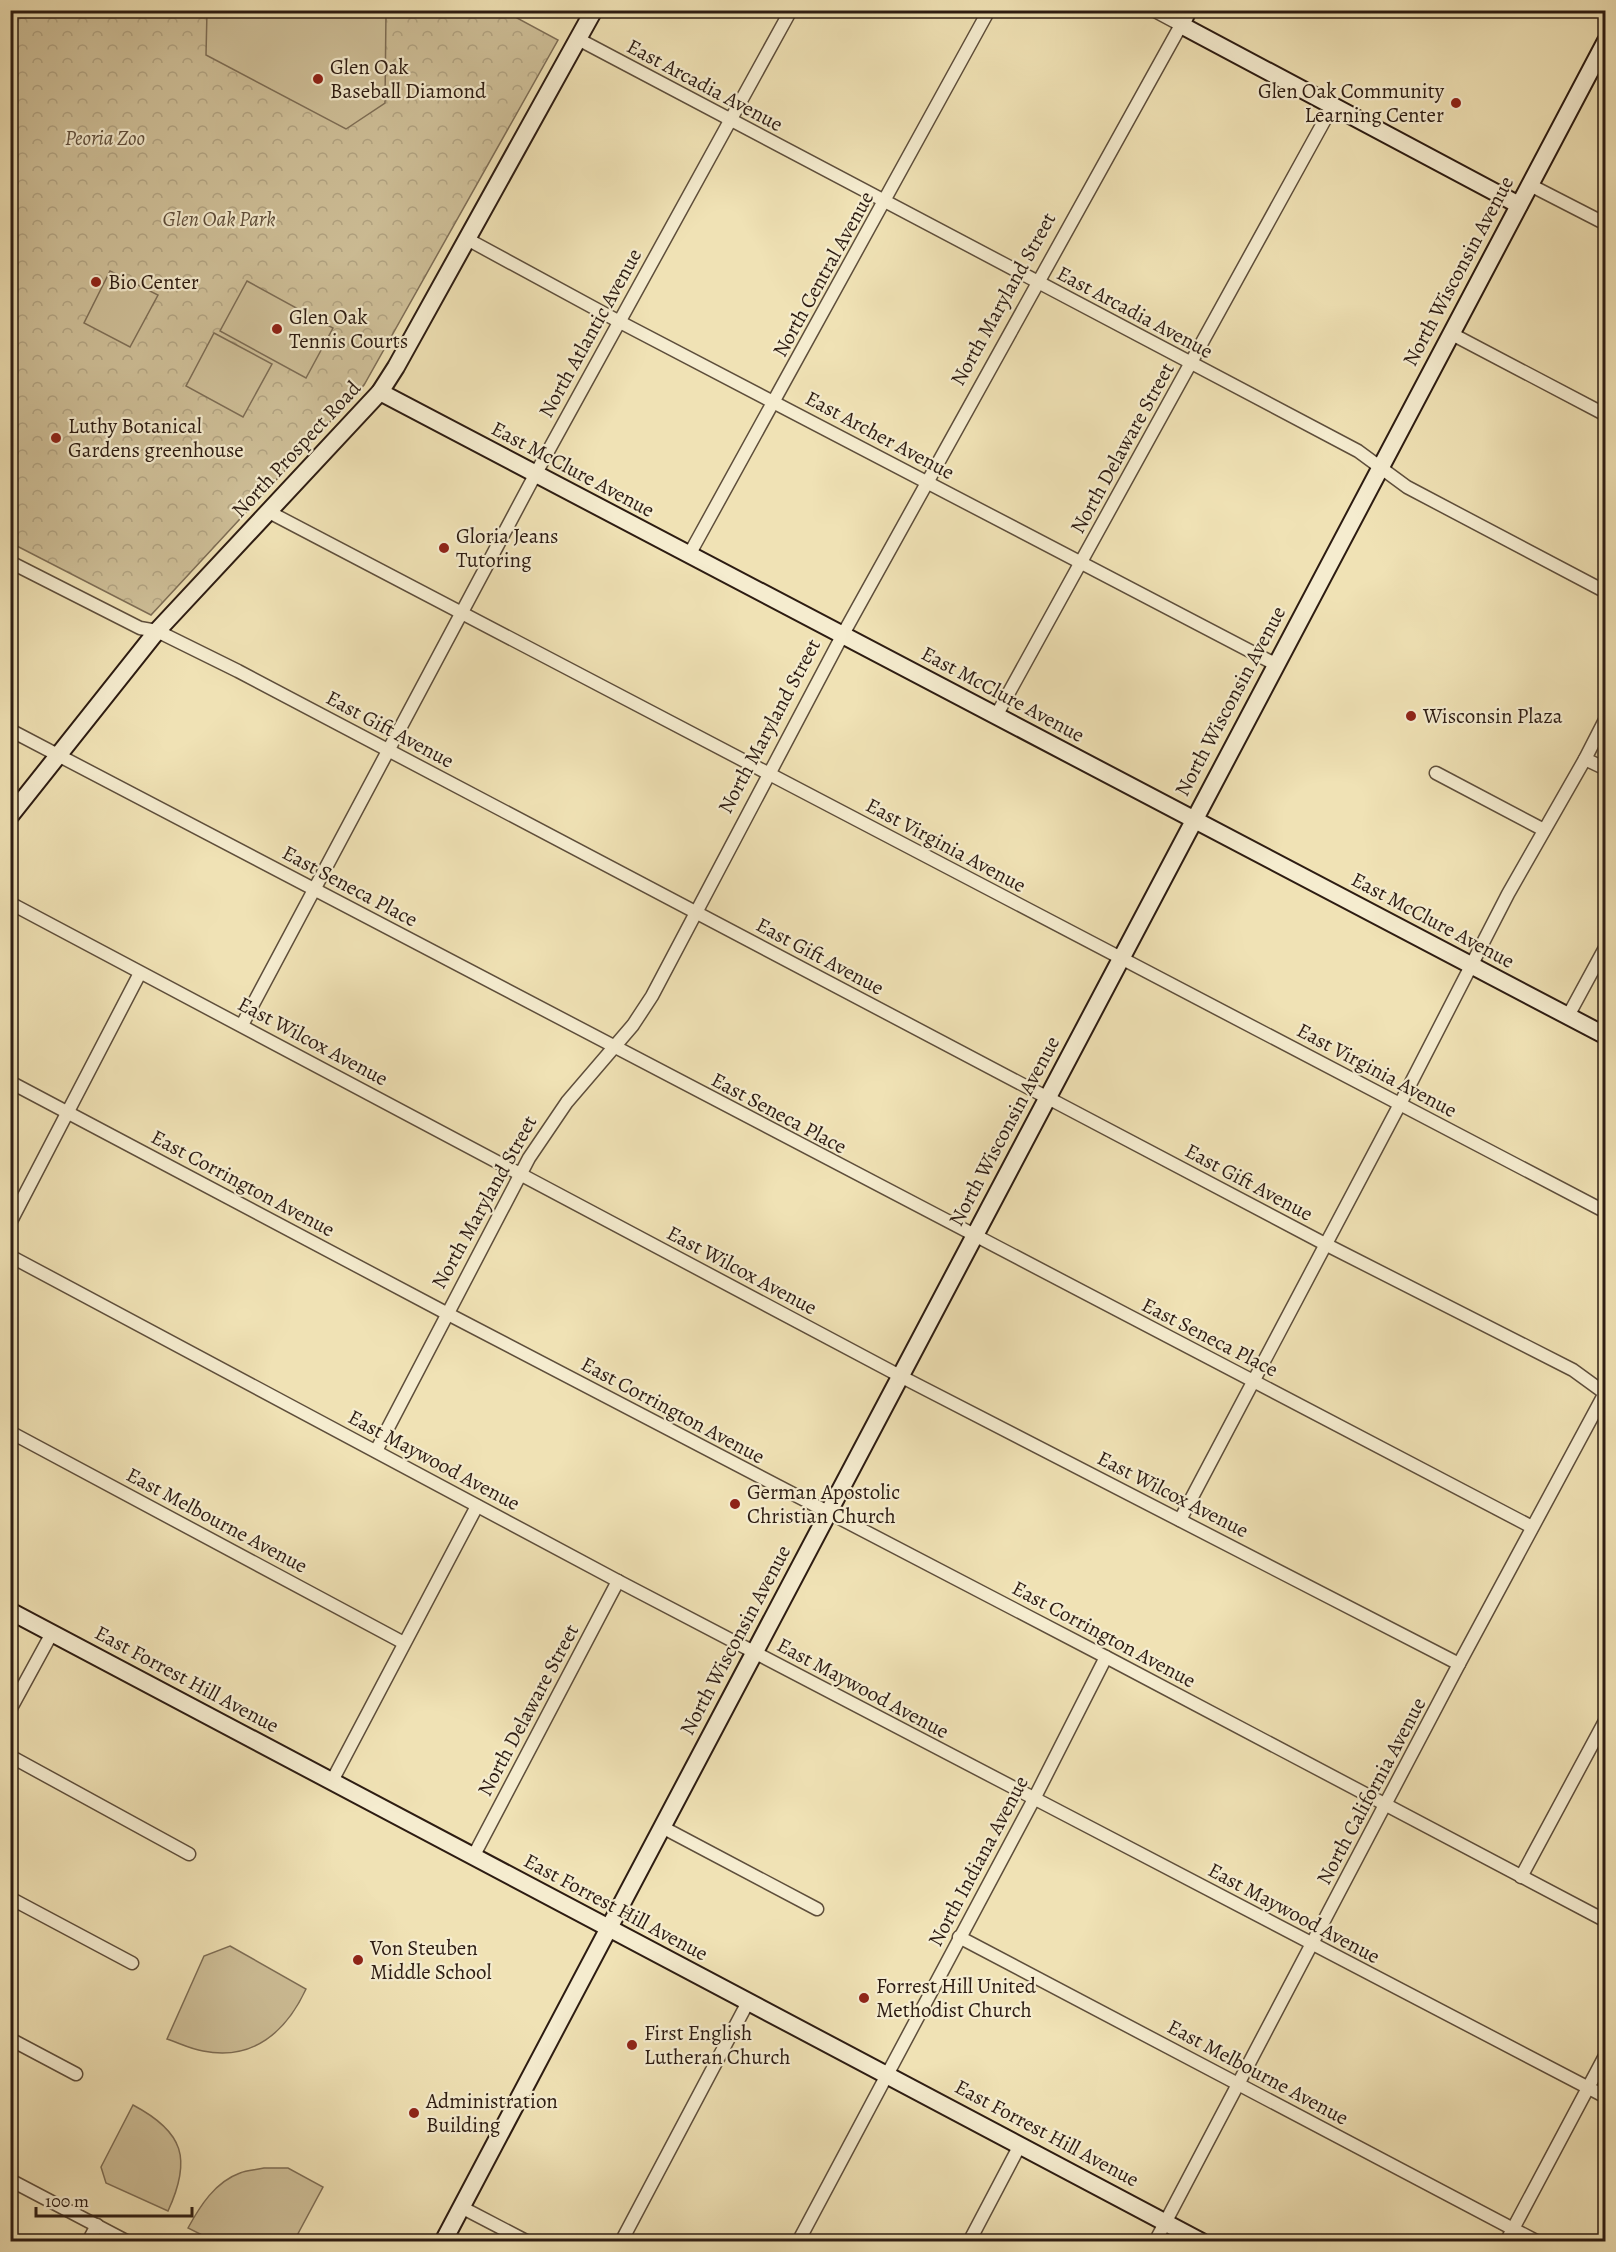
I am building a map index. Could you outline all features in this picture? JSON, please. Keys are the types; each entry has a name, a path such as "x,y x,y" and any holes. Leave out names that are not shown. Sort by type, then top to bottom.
{"street":[{"name":"North Prospect Road","path":"10,816 157,631 380,392 594,10"},
{"name":"North Atlantic Avenue","path":"242,1025 618,321 791,10"},
{"name":"North Central Avenue","path":"689,555 989,10"},
{"path":"1153,10 1184,18 1333,105 1519,205"},
{"name":"North Maryland Street","path":"376,1450 520,1174 560,1111 643,1011 842,636 1184,18"},
{"name":"East Arcadia Avenue","path":"578,39 1361,453 1407,487 1605,592"},
{"name":"North Wisconsin Avenue","path":"443,2241 1605,41"},
{"name":"North Delaware Street","path":"996,716 1333,105"},
{"path":"1530,185 1605,224"},
{"name":"East Archer Avenue","path":"467,239 618,321 1275,664"},
{"path":"1450,333 1605,415"},
{"name":"East McClure Avenue","path":"380,392 1605,1036"},
{"name":"East Virginia Avenue","path":"269,512 1605,1212"},
{"name":"East Gift Avenue","path":"10,562 140,628 157,631 238,671 1325,1244 1573,1370 1605,1393"},
{"path":"1180,1520 1401,1104 1508,894 1585,759 1605,718"},
{"name":"East Seneca Place","path":"10,730 1532,1527"},
{"path":"1585,759 1605,769"},
{"path":"1436,773 1544,830"},
{"name":"East Wilcox Avenue","path":"10,903 900,1376 1459,1664"},
{"path":"1568,1016 1605,946"},
{"path":"10,1223 140,972"},
{"name":"East Corrington Avenue","path":"10,1082 1605,1921"},
{"name":"East Maywood Avenue","path":"10,1256 618,1581 1605,2097"},
{"name":"North California Avenue","path":"1155,2241 1387,1805 1459,1664 1605,1393"},
{"name":"East Melbourne Avenue","path":"10,1432 404,1642"},
{"path":"332,1781 477,1506"},
{"name":"North Delaware Street","path":"473,1857 618,1581"},
{"name":"East Forrest Hill Avenue","path":"10,1611 1202,2241"},
{"path":"10,1710 51,1633"},
{"name":"North Indiana Avenue","path":"798,2241 1034,1799 1106,1657"},
{"path":"1521,1877 1605,1719"},
{"path":"10,1756 189,1854"},
{"path":"662,1827 817,1909"},
{"path":"10,1898 132,1963"},
{"name":"East Melbourne Avenue","path":"959,1937 1538,2241"},
{"path":"621,2241 748,2002"},
{"path":"10,2039 75,2074"},
{"path":"1506,2241 1605,2054"},
{"path":"969,2241 1020,2145"},
{"path":"10,2180 128,2241"},
{"path":"461,2207 528,2241"},
{"path":"88,2241 97,2225"}],"green space":[{"name":"Glen Oak Park","path":"10,11 504,11 558,40 364,385 151,615 11,543"},
{"name":"Glen Oak Baseball Diamond","path":"207,11 386,11 385,103 346,129 206,55"},
{"path":"110,271 158,295 130,347 84,323"},
{"name":"Glen Oak Tennis Courts","path":"247,281 333,328 306,378 220,331"},
{"path":"214,333 272,364 243,417 186,386"},
{"path":"230,1946 306,1989 298,2004 278,2030 266,2040 237,2052 203,2051 167,2039 204,1956"},
{"path":"133,2105 163,2126 173,2137 179,2149 180,2176 168,2211 106,2183 101,2167"},
{"path":"264,2168 288,2168 323,2187 294,2241 214,2241 188,2228 203,2203 223,2182 243,2172"}],"place":[{"name":"Glen Oak Baseball Diamond","path":"318,79"},
{"name":"Glen Oak Community Learning Center","path":"1456,103"},
{"name":"Bio Center","path":"96,282"},
{"name":"Glen Oak Tennis Courts","path":"277,329"},
{"name":"Luthy Botanical Gardens greenhouse","path":"56,438"},
{"name":"Gloria Jeans Tutoring","path":"444,548"},
{"name":"Wisconsin Plaza","path":"1411,716"},
{"name":"German Apostolic Christian Church","path":"735,1504"},
{"name":"Von Steuben Middle School","path":"358,1960"},
{"name":"Forrest Hill United Methodist Church","path":"864,1998"},
{"name":"First English Lutheran Church","path":"632,2045"},
{"name":"Administration Building","path":"414,2113"}],"park label":[{"name":"Peoria Zoo","path":"105,138"}]}
